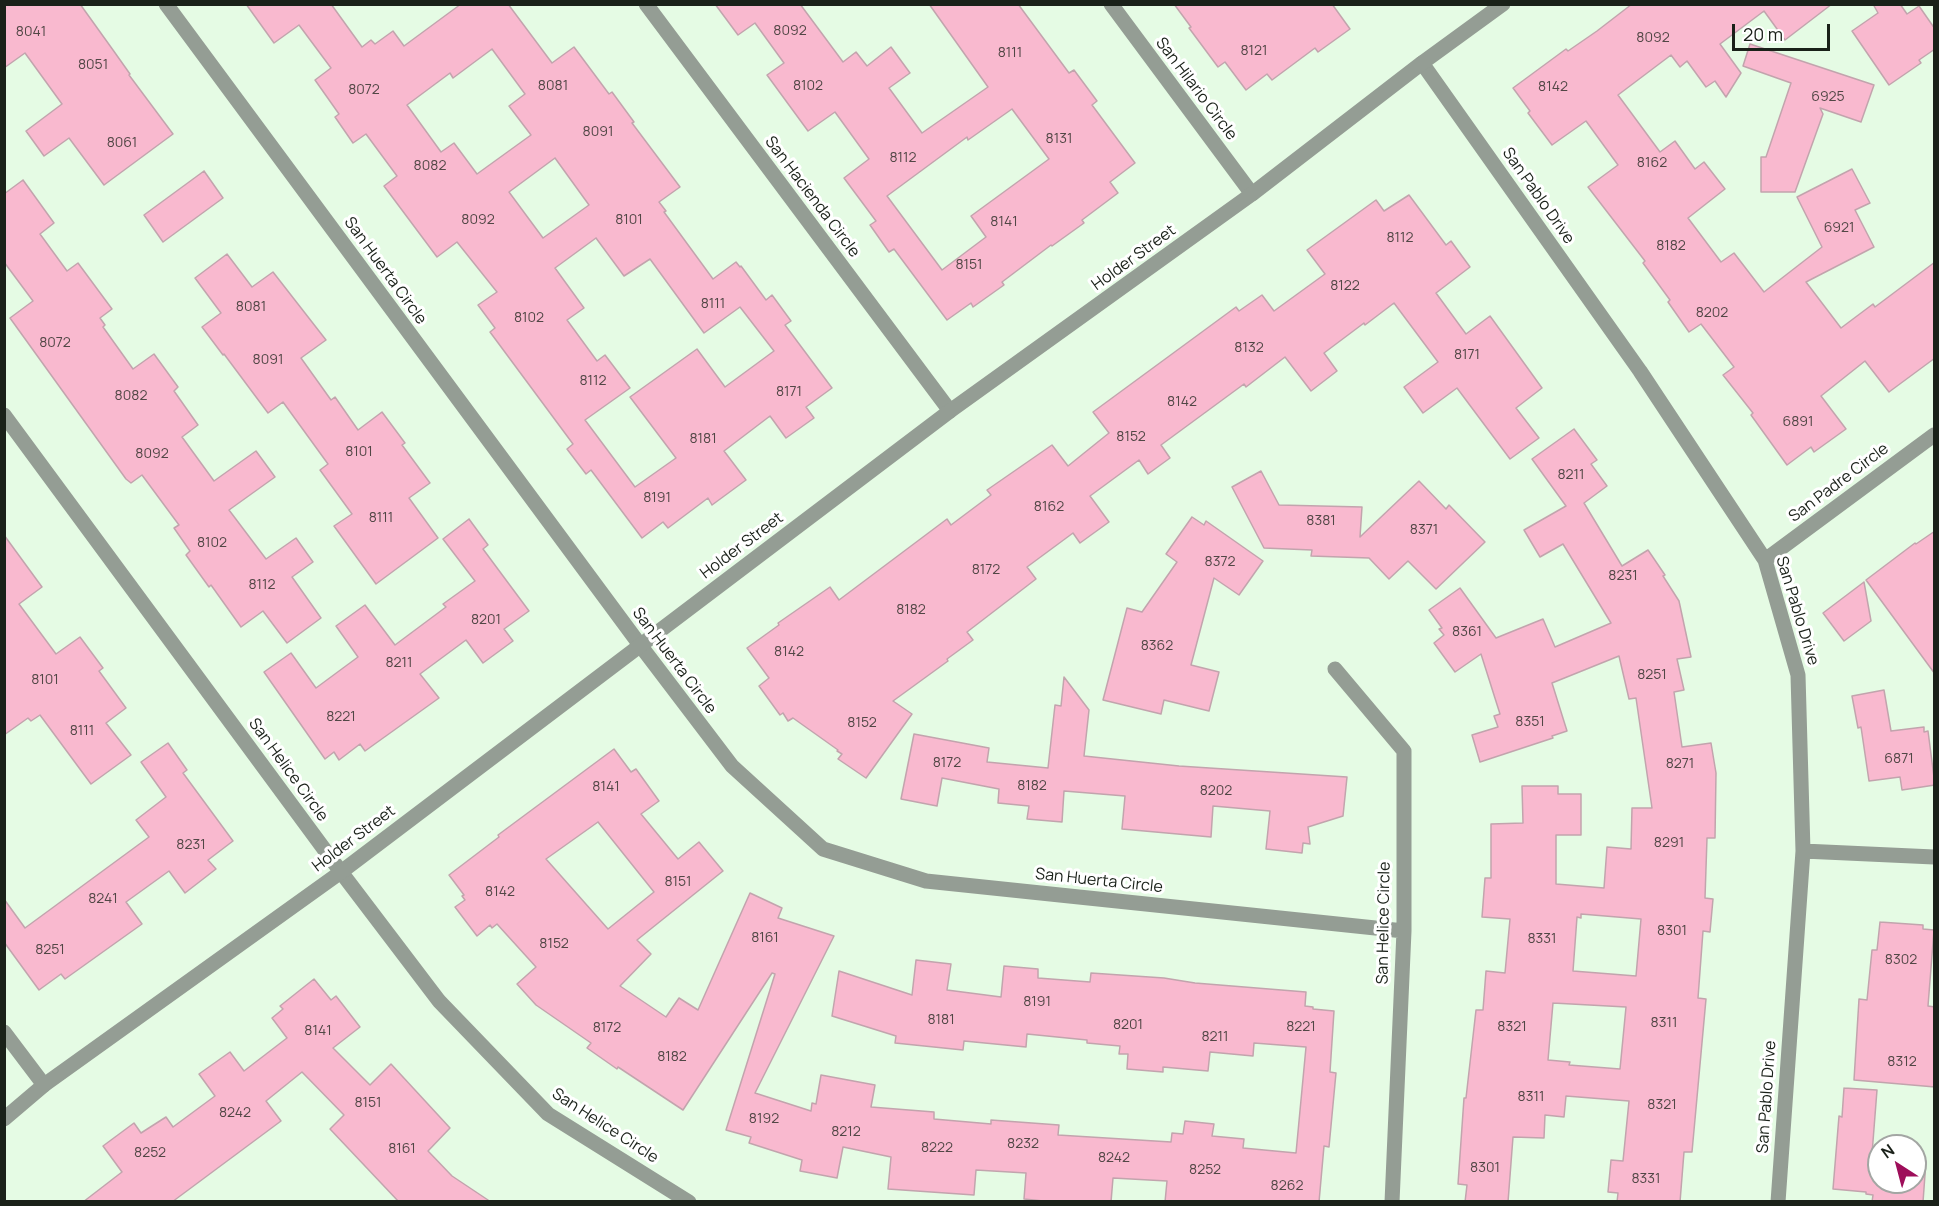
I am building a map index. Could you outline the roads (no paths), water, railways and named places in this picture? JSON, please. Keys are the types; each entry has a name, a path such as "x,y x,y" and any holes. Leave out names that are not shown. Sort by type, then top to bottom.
{"street":[{"name":"San Huerta Circle","path":"166,4 732,766 823,849 926,881 1404,931"},
{"name":"San Hacienda Circle","path":"646,4 950,411"},
{"name":"San Hilario Circle","path":"1111,4 1252,194"},
{"name":"Holder Street","path":"4,1119 44,1084 341,872 950,411 1252,194 1422,63 1503,4"},
{"name":"San Pablo Drive","path":"1422,63 1640,371 1765,560 1798,675 1803,851 1778,1202"},
{"name":"San Helice Circle","path":"4,414 341,872 439,1001 548,1114 689,1202"},
{"name":"San Padre Circle","path":"1765,560 1935,435"},
{"name":"San Helice Circle","path":"1335,669 1404,751 1404,931 1392,1202"},
{"path":"1803,851 1935,857"},
{"path":"4,1032 44,1084"}]}
